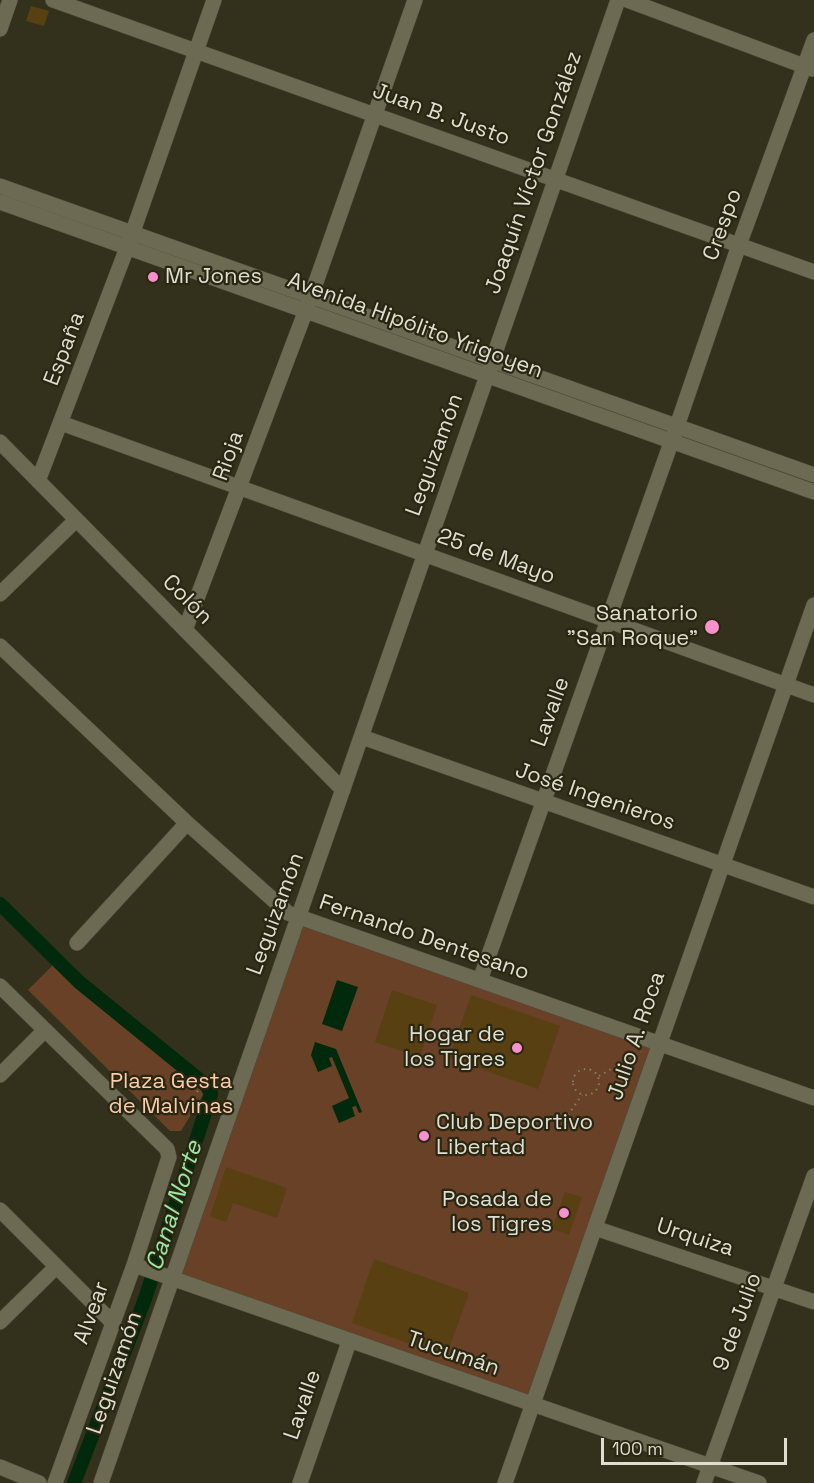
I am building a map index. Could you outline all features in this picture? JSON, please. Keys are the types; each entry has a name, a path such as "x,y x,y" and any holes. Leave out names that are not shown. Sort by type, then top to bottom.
{"street":[{"path":"0,29 10,0"},
{"name":"Juan B. Justo","path":"53,0 814,272"},
{"name":"España","path":"38,482 130,240 214,0"},
{"name":"Rioja","path":"185,630 241,488 309,303 415,0"},
{"name":"Joaquín Víctor González","path":"490,368 618,0"},
{"path":"627,0 809,68"},
{"name":"Crespo","path":"677,426 739,245 809,68 814,40"},
{"name":"Avenida Hipólito Yrigoyen","path":"0,186 130,240"},
{"name":"Avenida Hipólito Yrigoyen","path":"0,202 130,240 309,303 490,368 672,442 814,492"},
{"name":"Avenida Hipólito Yrigoyen","path":"490,368 677,426 814,475"},
{"name":"Leguizamón","path":"101,1483 490,368"},
{"name":"25 de Mayo","path":"61,423 814,696"},
{"name":"Lavalle","path":"480,980 677,426"},
{"name":"Colón","path":"0,442 343,790"},
{"path":"0,594 76,520"},
{"name":"Julio A. Roca","path":"505,1483 814,605"},
{"name":"Fernando Dentesano","path":"0,646 187,823 288,913 298,919 480,980 814,1098"},
{"name":"José Ingenieros","path":"362,737 814,897"},
{"path":"77,943 187,823"},
{"path":"0,986 44,1031 0,1075"},
{"name":"Alvear","path":"44,1031 167,1149 169,1157 134,1265 55,1483"},
{"name":"9 de Julio","path":"704,1483 814,1176"},
{"path":"0,1210 112,1322"},
{"name":"Urquiza","path":"595,1228 814,1302"},
{"name":"Tucumán","path":"134,1265 349,1342 759,1483"},
{"path":"0,1322 56,1267"},
{"name":"Lavalle","path":"300,1483 349,1342"},
{"path":"0,1467 39,1483"}],"path":[{"path":"598,1076 658,1043"},
{"path":"568,1115 582,1095 594,1093 600,1082 598,1076 588,1068 576,1072 573,1085 582,1095"},
{"path":"197,1092 210,1073"}],"green space":[{"name":"Club Deportivo Libertad","path":"298,919 658,1043 533,1404 172,1280"},
{"name":"Plaza Gesta de Malvinas","path":"53,965 206,1090 181,1131 170,1131 28,990"}],"shaded area":[{"path":"337,980 358,987 342,1031 322,1024"},
{"path":"315,1042 336,1049 362,1112 359,1113 356,1106 352,1107 355,1116 339,1123 332,1106 349,1098 332,1057 329,1058 332,1066 318,1072 311,1055"}],"building":[{"path":"31,6 49,11 44,26 26,21"},
{"path":"392,990 437,1005 420,1057 375,1042"},
{"path":"471,995 560,1026 538,1089 449,1058"},
{"path":"226,1167 287,1188 277,1218 233,1203 226,1222 210,1216"},
{"path":"565,1192 582,1197 569,1235 552,1229"},
{"path":"374,1259 469,1293 446,1357 352,1323"}],"waterway":[{"name":"Canal Norte","path":"0,904 79,982 207,1086 211,1094 145,1299 74,1483"}],"place":[{"name":"Mr Jones","path":"153,277"},
{"name":"Sanatorio \"San Roque\"","path":"712,627"},
{"name":"Hogar de los Tigres","path":"517,1048"},
{"name":"Club Deportivo Libertad","path":"424,1136"},
{"name":"Posada de los Tigres","path":"564,1213"}]}
